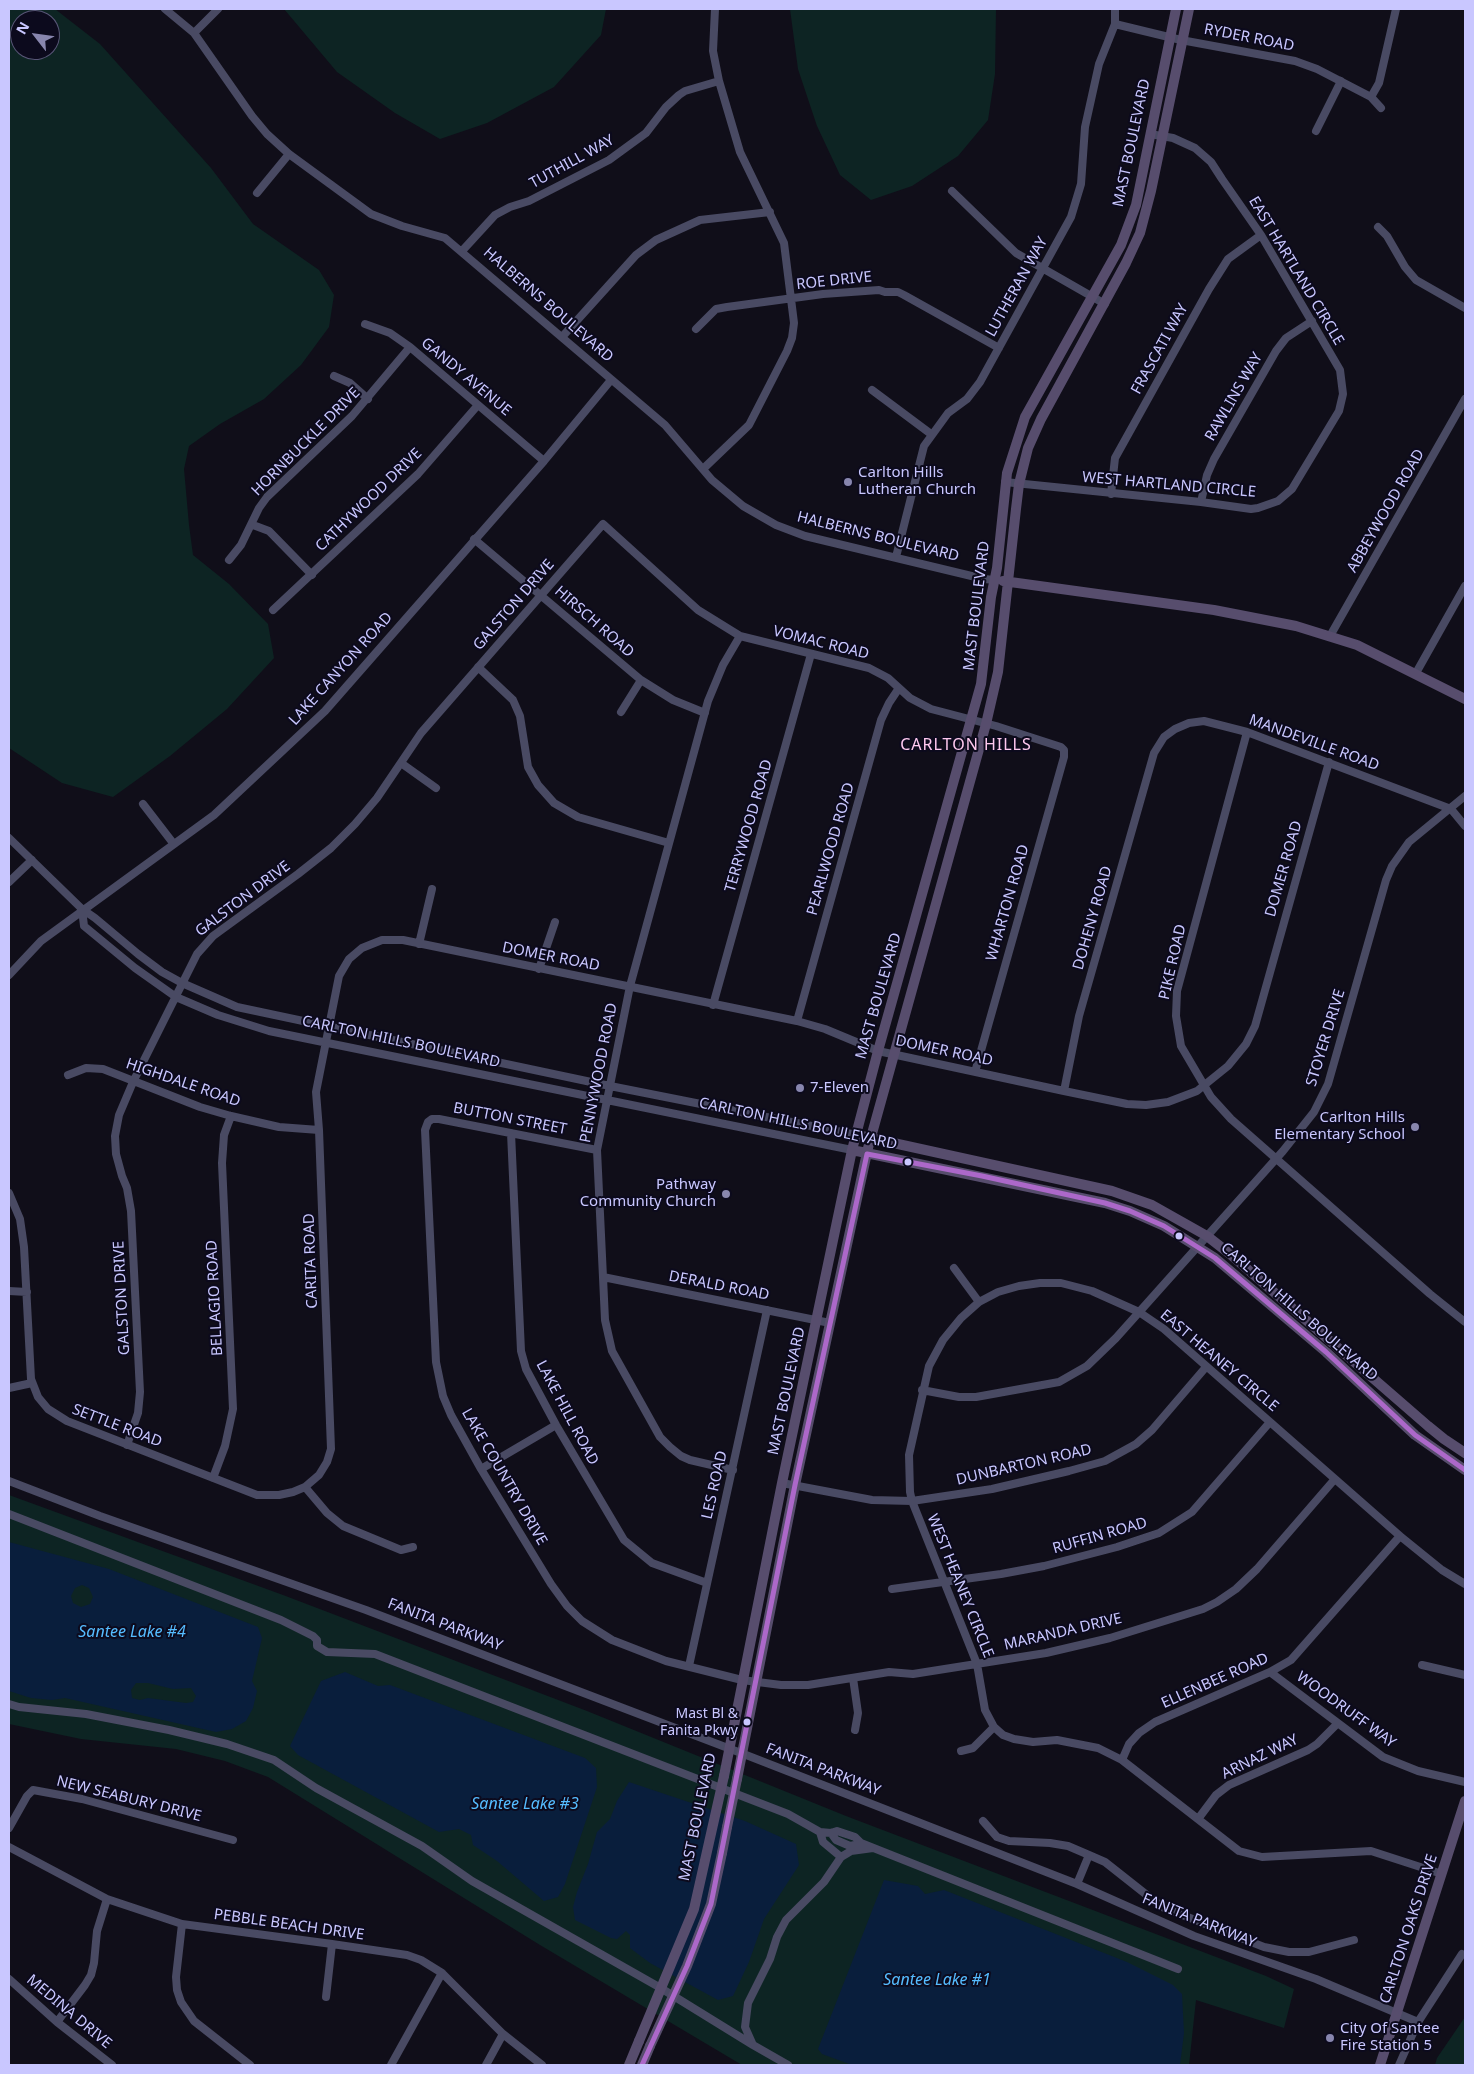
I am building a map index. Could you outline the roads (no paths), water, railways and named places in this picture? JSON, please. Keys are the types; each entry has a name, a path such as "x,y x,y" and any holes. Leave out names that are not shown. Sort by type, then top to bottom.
{"main road":[{"name":"MAST BOULEVARD","path":"629,2065 694,1908 724,1776 728,1748 782,1483 852,1150 983,674 1000,548 1005,482 1016,440 1025,418 1121,245 1136,205 1176,9"},
{"name":"MAST BOULEVARD","path":"642,2065 687,1966 711,1904 795,1485 867,1154 893,1054 986,724 998,672 1019,484 1028,448 1041,419 1104,304 1140,233 1151,191 1189,9"},
{"name":"HALBERNS BOULEVARD","path":"995,580 1214,610 1296,626 1357,646 1416,673 1465,699"},
{"name":"CARLTON HILLS BOULEVARD","path":"857,1135 1112,1191 1152,1205 1207,1236 1428,1426 1465,1453"},
{"name":"CARLTON HILLS BOULEVARD","path":"852,1150 1105,1203 1164,1226 1215,1258 1326,1352 1415,1435 1465,1470"},
{"name":"CARLTON OAKS DRIVE","path":"1380,2065 1465,1801"}],"street":[{"name":"HALBERNS BOULEVARD","path":"164,9 194,33 252,116 289,154 371,214 402,226 445,238 462,251 665,425 712,480 754,514 805,536 984,579 995,580"},
{"path":"194,33 218,9"},
{"path":"703,469 746,430 755,416 792,338 794,324 784,243 740,152 712,51 715,9"},
{"name":"LUTHERAN WAY","path":"896,557 924,446 948,413 967,399 980,382 1044,270 1068,224 1076,204 1081,184 1085,127 1098,66 1115,24 1115,9"},
{"path":"1381,108 1371,96 1379,83 1396,9"},
{"name":"RYDER ROAD","path":"1115,24 1170,38 1295,61 1371,96"},
{"name":"TUTHILL WAY","path":"462,251 495,215 510,207 529,201 609,160 646,133 666,107 679,95 685,91 720,80"},
{"path":"1316,132 1341,81"},
{"name":"EAST HARTLAND CIRCLE","path":"1150,134 1173,138 1188,144 1211,162 1261,235 1340,370 1343,394 1339,411 1309,461"},
{"path":"257,194 289,154"},
{"path":"952,191 1016,253 1104,304"},
{"path":"562,338 636,255 656,240 700,220 770,212"},
{"path":"1378,227 1387,236 1405,267 1416,280 1465,308"},
{"name":"FRASCATI WAY","path":"1111,494 1115,458 1210,289 1228,259 1261,235"},
{"name":"ROE DRIVE","path":"696,329 716,309 823,294 879,290 898,292 999,348"},
{"name":"RAWLINS WAY","path":"1200,502 1207,475 1214,459 1276,351 1286,338 1312,321"},
{"name":"GANDY AVENUE","path":"365,324 390,333 410,347 544,461"},
{"name":"HORNBUCKLE DRIVE","path":"229,560 242,545 260,508 271,492 352,416 410,347"},
{"path":"334,376 350,383 368,399"},
{"name":"LAKE CANYON ROAD","path":"9,975 41,941 82,909 214,815 325,711 544,461 611,380"},
{"path":"872,390 931,434"},
{"name":"ABBEYWOOD ROAD","path":"1330,636 1465,399"},
{"name":"CATHYWOOD DRIVE","path":"273,610 418,474 478,405"},
{"name":"WEST HARTLAND CIRCLE","path":"1005,482 1251,509 1270,505 1284,496 1292,489 1309,461"},
{"name":"GALSTON DRIVE","path":"127,1445 138,1413 140,1392 131,1210 127,1188 116,1154 115,1136 119,1115 133,1082 182,983 197,954 207,941 331,848 377,798 421,733 603,524"},
{"name":"VOMAC ROAD","path":"603,524 698,610 740,636 869,668 884,675 923,706 1056,746"},
{"path":"253,525 269,531 312,575"},
{"name":"HIRSCH ROAD","path":"474,539 641,680 673,700 705,713"},
{"path":"1416,673 1465,586"},
{"name":"PENNYWOOD ROAD","path":"733,1470 681,1456 660,1436 612,1351 605,1320 597,1150 630,986 705,713 723,665 740,636"},
{"name":"TERRYWOOD ROAD","path":"713,1005 811,654"},
{"path":"478,667 512,700 520,716 528,767 538,785 554,803 578,817 669,843"},
{"path":"621,712 641,680"},
{"name":"PEARLWOOD ROAD","path":"797,1021 881,720 899,688"},
{"name":"MANDEVILLE ROAD","path":"1154,753 1160,742 1169,733 1189,723 1212,721 1329,762 1451,809 1465,826"},
{"name":"PIKE ROAD","path":"1247,732 1177,991 1176,1016 1181,1046 1211,1097 1231,1119 1423,1288 1465,1322"},
{"name":"WHARTON ROAD","path":"975,1072 1064,757 1064,750 1056,746"},
{"name":"DOHENY ROAD","path":"1064,1091 1079,1016 1154,753"},
{"name":"DOMER ROAD","path":"328,1027 339,976 349,959 368,944 388,939 403,940 797,1021 824,1029 878,1051 1127,1104 1146,1105 1181,1099 1205,1086 1235,1059 1246,1044 1255,1026 1329,762"},
{"path":"401,763 436,788"},
{"name":"STOYER DRIVE","path":"922,1390 959,1397 976,1397 1059,1382 1087,1366 1116,1338 1276,1159 1309,1119 1328,1084 1384,885 1392,866 1409,842 1465,796"},
{"path":"143,804 173,843"},
{"name":"CARLTON HILLS BOULEVARD","path":"9,838 82,909 162,972 237,1008 610,1086 857,1135"},
{"path":"9,882 32,860"},
{"path":"419,944 432,889"},
{"name":"CARLTON HILLS BOULEVARD","path":"82,909 84,926 134,968 176,997 218,1015 243,1023 325,1042 852,1150"},
{"path":"539,969 555,922"},
{"name":"CARITA ROAD","path":"305,1487 323,1470 330,1456 332,1442 316,1092 328,1027"},
{"name":"HIGHDALE ROAD","path":"68,1075 86,1068 103,1069 200,1107 231,1116 279,1127 319,1130"},
{"name":"BELLAGIO ROAD","path":"213,1478 225,1446 233,1409 222,1162 224,1135 231,1116"},
{"name":"BUTTON STREET","path":"424,1130 432,1119 439,1119 597,1150"},
{"name":"LAKE COUNTRY DRIVE","path":"424,1130 438,1379 451,1415 481,1469 551,1584 574,1614 594,1630 612,1640 666,1661 742,1680"},
{"name":"LAKE HILL ROAD","path":"511,1133 521,1351 526,1368 556,1424 624,1540 652,1563 707,1583"},
{"name":"SETTLE ROAD","path":"9,1193 22,1225 30,1374 32,1384 42,1404 60,1418 264,1496 286,1494 305,1487"},
{"path":"954,1268 979,1302"},
{"name":"DERALD ROAD","path":"603,1277 830,1323"},
{"name":"EAST HEANEY CIRCLE","path":"912,1501 908,1474 909,1456 922,1390 929,1366 943,1340 961,1318 979,1302 998,1292 1019,1286 1051,1282 1072,1285 1092,1291 1139,1312 1164,1329 1400,1536 1442,1570 1465,1584"},
{"path":"9,1291 26,1292"},
{"name":"LES ROAD","path":"689,1666 767,1310"},
{"name":"DUNBARTON ROAD","path":"782,1483 872,1500 912,1501 992,1489 1069,1472 1105,1461 1143,1438 1206,1367"},
{"path":"9,1388 32,1384"},
{"name":"RUFFIN ROAD","path":"892,1588 1001,1574 1062,1562 1159,1533 1192,1512 1270,1422"},
{"path":"481,1469 556,1424"},
{"name":"MARANDA DRIVE","path":"742,1680 808,1685 889,1672 913,1674 1046,1653 1110,1638 1212,1604 1243,1583 1334,1480"},
{"name":"FANITA PARKWAY","path":"9,1481 100,1516 366,1610 728,1748 1077,1884 1194,1936 1316,1979 1418,2022"},
{"path":"305,1487 327,1513 343,1526 401,1550 413,1547"},
{"name":"WEST HEANEY CIRCLE","path":"912,1501 977,1664 985,1710 994,1727"},
{"path":"9,1514 281,1620 313,1636 317,1640 317,1646 327,1652 375,1654 788,1814 820,1832 831,1833 837,1831 855,1837 861,1842 1178,1969"},
{"name":"ELLENBEE ROAD","path":"1122,1760 1129,1744 1139,1733 1155,1722 1270,1672 1298,1654 1400,1536"},
{"path":"1422,1665 1465,1675"},
{"name":"WOODRUFF WAY","path":"1270,1672 1383,1757 1418,1771 1465,1782"},
{"path":"853,1678 858,1712 855,1730"},
{"path":"9,1704 19,1708 86,1714 169,1730 227,1744 274,1760 316,1788 422,1846 472,1881 651,1982 788,2065"},
{"name":"ARNAZ WAY","path":"1198,1819 1216,1795 1229,1785 1308,1750 1317,1744 1337,1724"},
{"path":"962,1751 972,1748 994,1727 1014,1740 1033,1742 1057,1740 1098,1748 1122,1760 1239,1852 1262,1857 1371,1851 1442,1874"},
{"name":"NEW SEABURY DRIVE","path":"9,1828 27,1796 33,1790 82,1799 233,1840"},
{"path":"983,1821 997,1837 1009,1842 1050,1843 1068,1846 1089,1854 1105,1862 1162,1907 1264,1948 1289,1952 1309,1952 1354,1940"},
{"path":"820,1832 823,1842 841,1857"},
{"name":"PEBBLE BEACH DRIVE","path":"9,1847 107,1899 182,1924 407,1955 421,1960 442,1973 503,2034 542,2065"},
{"path":"753,2045 745,2026 748,2003 770,1959 777,1937 786,1920 824,1882 841,1857 851,1851 877,1848"},
{"path":"1077,1884 1089,1854"},
{"path":"57,2022 91,1974 97,1931 107,1899"},
{"path":"182,1924 176,1977 177,1990 181,2002 194,2021 250,2065"},
{"path":"326,1997 332,1944"},
{"path":"1399,2065 1418,2022 1462,1954"},
{"path":"391,2065 442,1973"},
{"name":"MEDINA DRIVE","path":"9,1979 57,2022 112,2065"},
{"path":"486,2065 503,2034"}],"water":[{"name":"Santee Lake #4","path":"9,1542 109,1569 258,1627 262,1638 252,1681 257,1691 253,1708 246,1721 232,1729 216,1732 65,1698 52,1700 31,1698 9,1691","holes":["82,1585 89,1588 93,1597 90,1604 81,1607 73,1603 71,1596 75,1588","136,1683 148,1683 173,1689 191,1688 196,1696 193,1702 186,1703 148,1698 140,1700 132,1698 131,1690"]},
{"name":"Santee Lake #3","path":"345,1672 378,1686 390,1685 585,1758 596,1768 597,1787 565,1884 558,1897 544,1901 497,1861 473,1845 471,1835 459,1829 439,1832 298,1755 290,1746 321,1681"},
{"path":"629,1782 745,1821 796,1844 799,1865 764,1919 749,1962 733,1996 718,2000 650,1963 630,1948 630,1935 626,1931 617,1939 611,1938 575,1920 573,1907 597,1832 610,1819 617,1801"},
{"name":"Santee Lake #1","path":"884,1880 918,1886 925,1894 944,1890 1127,1962 1173,1985 1182,1994 1184,2033 1180,2065 852,2065 822,2054 818,2049"}],"place":[{"name":"Carlton Hills Lutheran Church","path":"848,482"},
{"name":"7-Eleven","path":"800,1088"},
{"name":"Carlton Hills Elementary School","path":"1415,1127"},
{"name":"Pathway Community Church","path":"726,1194"},
{"name":"Mast Bl & Fanita Pkwy","path":"747,1722"},
{"name":"City Of Santee Fire Station 5","path":"1330,2038"}],"district":[{"name":"CARLTON HILLS","path":"966,745"}]}
